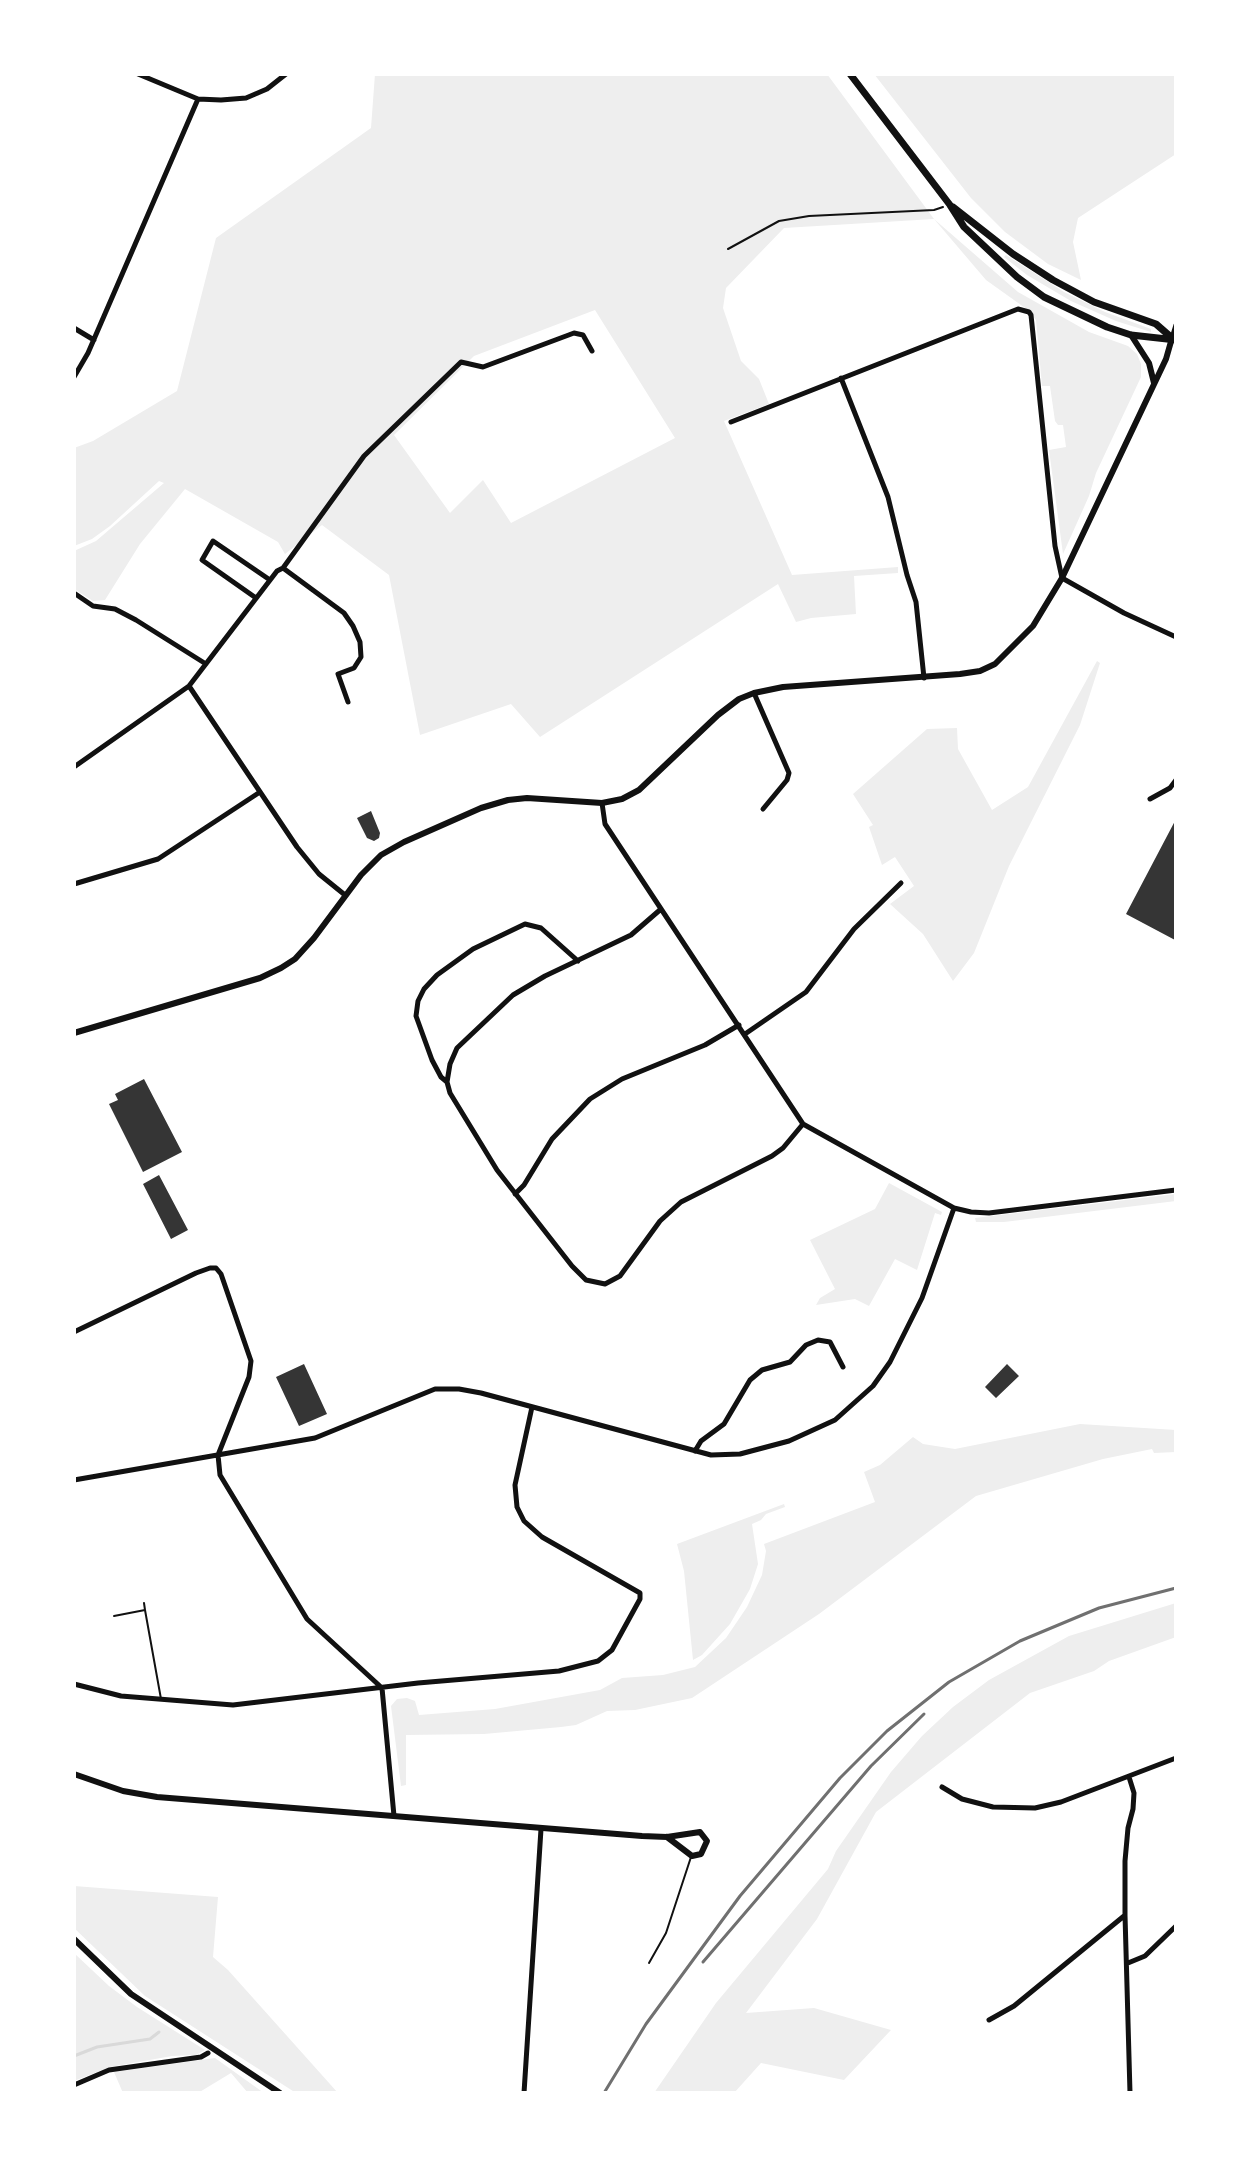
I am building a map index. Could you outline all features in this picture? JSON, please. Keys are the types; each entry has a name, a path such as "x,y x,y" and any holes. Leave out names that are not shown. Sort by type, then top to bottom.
{"main road":[{"path":"850,74 964,227 1032,289 1089,319 1131,335 1174,339"},
{"path":"950,205 1053,280 1094,302 1156,324 1174,339"}],"street":[{"path":"138,74 198,99 246,98 267,89 286,74"},
{"path":"74,377 94,340 198,99"},
{"path":"731,422 1018,309 1029,312 1055,546 1062,578 1124,613 1176,637"},
{"path":"74,1033 260,978 281,968 295,959 314,938 361,875 381,855 481,808 527,798 602,803 622,799 639,790 739,699 783,687 924,678 980,671 995,664 1033,626 1062,578 1174,339 1176,325"},
{"path":"74,328 94,340"},
{"path":"74,767 189,686 277,571 283,568 364,456 461,362 483,367 574,333 583,335 592,351"},
{"path":"1131,335 1149,363 1154,383"},
{"path":"841,378 891,509 916,602 924,678"},
{"path":"256,598 202,560 213,541 270,580"},
{"path":"283,568 344,613 353,626 360,642 361,657 354,668 338,674 348,702"},
{"path":"74,593 93,606 115,609 125,614 206,664"},
{"path":"189,686 319,874 345,895"},
{"path":"754,693 789,773 787,780 763,809"},
{"path":"1150,799 1170,788 1176,780"},
{"path":"74,884 158,859 260,792"},
{"path":"602,803 605,824 803,1124 954,1208 989,1213 1176,1190"},
{"path":"745,1034 806,992 854,929 901,883"},
{"path":"447,1082 457,1048 513,995 545,976 631,935 661,909"},
{"path":"578,961 541,928 525,924 473,949 437,975 424,989 416,1016 432,1060 464,1116 534,1220 586,1280 605,1284 620,1276 660,1221 681,1202 772,1156 803,1124"},
{"path":"515,1194 562,1126 590,1099 622,1079 705,1045 739,1025"},
{"path":"74,1480 315,1438 435,1389 459,1389 711,1455 740,1454 789,1441 835,1420 860,1400 890,1362 922,1298 954,1208"},
{"path":"74,1332 210,1268 216,1268 221,1274 251,1361 249,1377 218,1455 220,1475 307,1619 382,1688 394,1816"},
{"path":"695,1451 701,1441 724,1424 750,1380 762,1370 790,1362 806,1345 818,1340 830,1342 843,1367"},
{"path":"74,1684 121,1696 233,1705 559,1671 598,1661 612,1650 640,1599 636,1590 542,1537 524,1521 517,1507 515,1485 532,1407"},
{"path":"942,1787 962,1799 993,1807 1035,1808 1061,1802 1176,1758"},
{"path":"74,1774 115,1788 157,1797 541,1829 667,1837 689,1833 704,1835 707,1841 701,1854 692,1856 667,1837"},
{"path":"1129,1777 1134,1793 1125,1861 1130,2093"},
{"path":"524,2093 541,1829"},
{"path":"989,2020 1014,2006 1125,1915"},
{"path":"1128,1963 1145,1956 1176,1926"},
{"path":"74,1939 131,1994 280,2093"},
{"path":"74,2085 109,2070 201,2057 208,2053"}],"lane":[{"path":"144,1603 161,1701"},
{"path":"114,1616 145,1610"},
{"path":"649,1963 666,1933 692,1856"}],"path":[{"path":"728,249 779,221 809,216 934,210 950,205"}],"shaded area":[{"path":"375,74 827,74 934,219 784,228 726,288 723,308 741,361 759,379 769,404 724,421 792,575 898,567 898,573 854,576 856,614 796,622 778,584 540,737 511,704 420,735 389,575 322,525 285,554 278,542 185,489 140,544 105,600 93,601 74,589 74,551 96,541 164,483 159,481 92,539 74,546 74,448 93,441 177,391 216,238 371,128","holes":["595,310 675,438 511,523 483,480 450,513 394,435 474,356"]},
{"path":"874,74 1176,74 1176,154 1078,218 1073,242 1081,280 1048,264 1005,232 971,198"},
{"path":"934,219 1018,292 1089,332 1128,346 1137,354 1141,364 1141,377 1096,473 1063,554 1049,450 1066,447 1063,425 1055,421 1050,386 1042,386 1036,320 1028,310 986,280"},
{"path":"1006,255 1064,292 1151,329 1151,332 1071,301 1027,275 1004,257"},
{"path":"1097,661 1100,663 1080,725 1009,866 974,953 953,981 923,934 890,904 914,886 895,857 882,865 869,827 873,825 853,794 927,729 957,728 958,749 992,810 1028,787"},
{"path":"889,1183 942,1212 941,1215 935,1213 917,1270 895,1259 869,1306 855,1299 816,1305 820,1298 835,1289 810,1240 875,1209"},
{"path":"1176,1194 1176,1201 1004,1222 976,1222 975,1218"},
{"path":"1080,1424 1176,1430 1176,1452 1154,1453 1152,1449 1103,1459 976,1496 819,1614 692,1698 635,1710 607,1711 576,1725 561,1727 484,1734 406,1735 406,1785 401,1786 391,1706 397,1699 415,1701 419,1715 495,1709 600,1690 622,1678 663,1675 695,1667 726,1638 747,1607 762,1575 766,1551 764,1544 875,1502 864,1472 880,1465 913,1437 923,1444 955,1449"},
{"path":"784,1504 785,1507 766,1514 752,1524 758,1564 750,1589 730,1624 702,1655 693,1660 684,1571 677,1544"},
{"path":"1176,1603 1176,1637 1030,1693 876,1812 817,1919 746,2013 814,2008 891,2030 844,2080 761,2063 734,2093 654,2093 716,2003 828,1869 836,1851 891,1772 922,1736 989,1680 1069,1636"},
{"path":"74,1886 218,1897 213,1957 338,2093 296,2093 145,1996 74,1928"},
{"path":"74,1953 137,2007 205,2050 196,2055 110,2067 74,2081"},
{"path":"215,2058 264,2093 248,2093 231,2073 198,2093 123,2093 114,2072"}],"building":[{"path":"371,811 380,833 374,841 367,838 357,818"},
{"path":"1176,819 1176,938 1175,940 1126,914"},
{"path":"144,1079 182,1152 143,1172 109,1104 118,1100 115,1094"},
{"path":"159,1175 188,1230 171,1239 143,1184"},
{"path":"304,1364 327,1414 299,1426 276,1377"},
{"path":"1007,1364 1019,1376 996,1398 985,1387"}],"waterway":[{"path":"74,2056 97,2047 150,2039 159,2032"}],"railway":[{"path":"604,2093 646,2024 740,1896 840,1778 887,1731 949,1682 1020,1641 1099,1608 1176,1588"},
{"path":"703,1962 871,1766 924,1714"}]}
